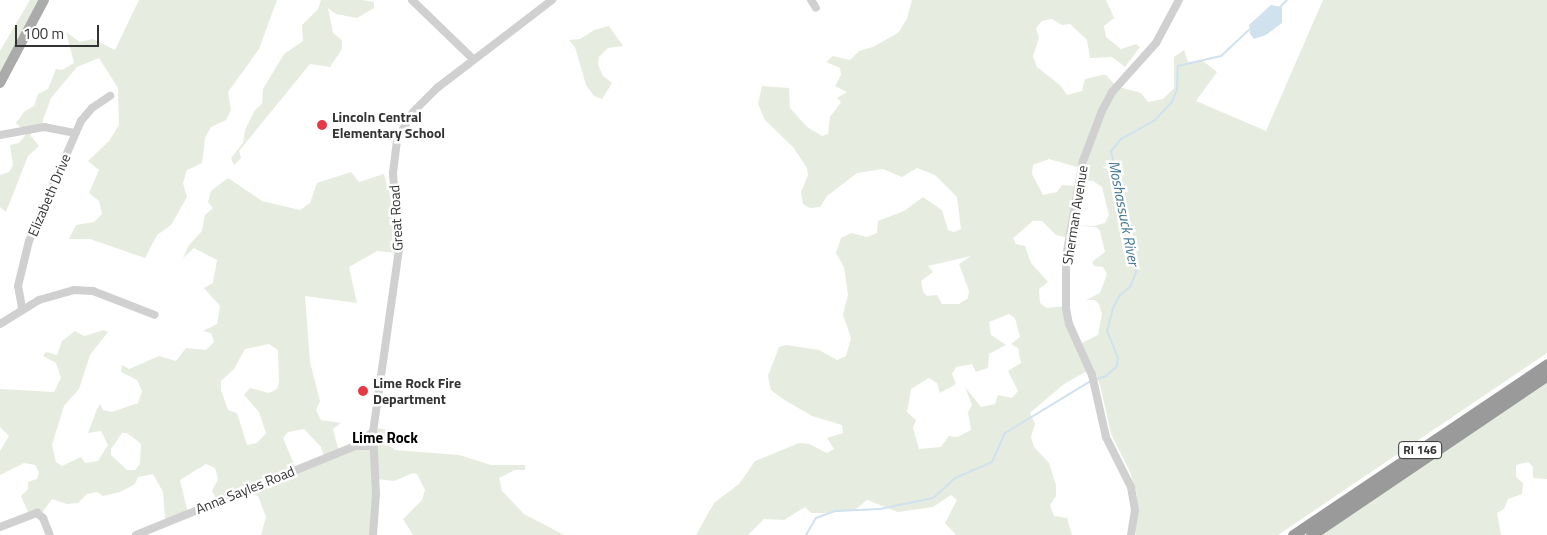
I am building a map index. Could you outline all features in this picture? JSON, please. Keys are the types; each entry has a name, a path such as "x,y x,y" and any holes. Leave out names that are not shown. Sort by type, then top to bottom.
{"highway":[{"name":"RI 146","path":"1293,535 1547,364"},
{"name":"RI 146","path":"1311,535 1547,375"}],"main road":[{"path":"0,83 44,0"}],"street":[{"path":"412,0 473,59"},
{"name":"Great Road","path":"373,535 376,494 373,432 399,250 393,173 397,139 426,98 473,59 552,0"},
{"path":"811,0 816,8"},
{"name":"Sherman Avenue","path":"1131,535 1135,510 1131,487 1106,436 1092,375 1069,324 1066,308 1066,257 1083,162 1102,111 1112,92 1156,43 1179,0"},
{"name":"Elizabeth Drive","path":"22,308 18,286 29,241 75,133 86,113 110,96"},
{"path":"0,135 44,127 75,133"},
{"path":"0,324 22,308 58,293 83,289 155,315"},
{"name":"Anna Sayles Road","path":"136,535 153,532 355,446 373,432"},
{"name":"Anna Sayles Road","path":"355,446 373,446"},
{"path":"0,527 37,513 43,518 50,535"}],"shaded area":[{"path":"30,0 46,0 0,84 0,51"},
{"path":"139,0 277,0 259,49 228,92 231,110 226,120 211,127 205,138 202,163 187,170 183,183 187,197 171,225 157,235 145,258 90,239 69,239 76,225 94,222 102,214 99,201 89,193 99,170 88,161 109,141 119,125 118,88 99,58 77,67 51,98 41,126 30,135 39,146 28,156 6,212 0,207 0,175 9,172 13,165 10,145 19,143 27,133 16,123 25,111 34,106 38,94 48,89 56,69 62,70 74,63 66,32 80,42 93,39 115,50"},
{"path":"321,0 362,0 374,2 374,8 357,18 336,14 328,8 333,33 342,40 342,49 330,67 310,64 239,151 241,158 234,165 231,158 243,143 245,130 255,110 262,104 263,89 284,54 303,41 302,25 318,9"},
{"path":"912,0 1106,0 1114,18 1104,26 1106,37 1121,49 1136,44 1140,47 1125,67 1112,57 1090,58 1087,40 1070,24 1062,25 1052,19 1042,21 1036,28 1039,38 1033,56 1037,67 1061,86 1067,95 1082,91 1085,79 1102,75 1106,75 1116,86 1081,168 1049,159 1033,165 1032,174 1043,195 1057,192 1062,185 1075,186 1069,238 1056,235 1042,221 1033,221 1013,238 1016,244 1025,246 1031,263 1048,282 1039,289 1040,303 1047,308 1066,306 1075,347 1087,371 1064,384 1030,413 1035,424 1031,437 1034,447 1049,463 1056,485 1056,496 1050,505 1054,516 1067,518 1072,535 956,535 945,523 957,500 951,495 933,507 898,512 867,500 855,510 829,513 811,513 805,507 784,520 764,519 748,535 696,535 714,503 739,484 755,461 799,443 809,444 827,453 834,449 827,438 843,433 842,425 812,416 771,390 768,376 779,347 786,345 819,350 837,360 846,356 851,338 843,315 848,295 844,267 836,253 841,238 851,233 867,237 877,233 878,221 904,211 923,197 942,210 948,230 954,232 961,229 957,197 935,175 917,168 902,177 883,169 857,173 827,196 820,207 810,208 803,204 801,192 808,175 807,168 793,147 765,120 758,104 762,86 789,88 790,108 807,127 822,136 828,134 830,117 841,102 837,98 847,92 835,86 841,75 840,68 826,62 833,56 850,60 859,51 873,47 898,33 907,19","holes":["971,256 959,264 969,291 968,298 959,304 942,304 937,295 927,296 923,292 921,281 933,272 928,266","1009,314 1015,318 1020,337 1011,344 1018,348 1021,363 1008,371 1018,391 1012,398 998,395 995,404 981,407 965,387 972,405 968,412 971,430 957,437 949,436 941,447 919,449 913,428 916,420 907,412 911,389 929,378 937,383 940,393 956,384 952,374 956,367 972,364 976,372 988,368 989,354 1006,345 991,335 989,322"]},
{"path":"1323,0 1547,0 1547,353 1278,535 1136,535 1137,495 1130,472 1111,434 1100,385 1082,343 1098,335 1102,314 1099,304 1095,300 1086,300 1100,293 1107,274 1103,267 1094,266 1092,262 1105,252 1100,231 1096,227 1073,225 1094,226 1105,223 1109,215 1102,187 1093,181 1080,180 1093,136 1119,87 1141,93 1148,102 1163,99 1174,88 1174,57 1184,50 1188,62 1203,61 1217,72 1196,101 1266,131"},
{"path":"609,26 623,46 608,48 599,57 598,65 603,76 612,83 602,99 594,96 586,85 575,47 569,40 580,39 594,30"},
{"path":"351,172 359,182 384,174 392,203 399,253 377,251 349,267 357,303 305,296 310,362 320,401 316,410 321,420 341,423 333,429 339,452 376,428 391,430 390,446 395,450 459,455 491,465 525,465 525,470 515,470 499,478 502,491 524,514 564,535 413,535 403,519 422,500 425,490 417,474 413,473 394,481 377,479 374,535 261,535 266,517 258,496 246,491 218,502 212,491 218,479 215,468 206,464 180,480 188,513 168,522 165,518 163,492 153,474 138,477 135,484 120,492 103,496 97,492 87,494 78,503 67,504 52,499 41,514 30,516 21,496 28,489 28,482 37,479 39,472 35,465 24,463 0,475 0,451 9,436 0,427 0,389 54,392 61,378 56,363 43,356 46,352 57,355 62,341 75,331 84,336 104,330 108,332 90,355 79,389 64,406 52,445 56,462 62,466 81,457 85,463 98,461 108,445 101,431 88,433 100,404 103,410 112,412 138,403 142,391 137,380 121,372 122,365 129,369 159,356 176,361 186,348 206,350 214,342 211,333 203,331 217,324 220,306 204,288 213,283 217,260 194,248 183,258 189,245 202,231 205,215 213,208 208,202 211,191 228,178 262,201 300,210 310,203 317,183","holes":["269,344 278,350 279,382 277,389 269,393 250,388 244,395 259,412 266,433 257,443 247,445 237,413 228,410 221,390 221,381 234,369 245,349","304,429 321,447 324,458 296,469 283,438 288,432","122,433 127,433 141,444 140,464 135,470 127,470 111,455 111,449"]},
{"path":"1547,375 1547,479 1533,478 1533,467 1528,462 1516,465 1516,477 1523,483 1522,494 1508,499 1504,509 1497,513 1501,535 1310,535"}],"water":[{"path":"1271,5 1282,7 1282,23 1266,35 1254,39 1250,34 1249,25"}],"waterway":[{"name":"Moshassuck River","path":"1279,8 1287,0"},
{"name":"Moshassuck River","path":"1097,379 1106,376 1117,366 1118,358 1107,331 1113,308 1120,295 1130,287 1136,272 1134,247 1111,151 1121,139 1155,120 1172,102 1177,89 1178,66 1221,56 1249,30"},
{"name":"Moshassuck River","path":"806,535 816,518 835,511 880,509 933,498 955,478 992,462 1005,433 1091,381"}],"place":[{"name":"Lincoln Central Elementary School","path":"322,125"},
{"name":"Lime Rock Fire Department","path":"363,391"}],"district":[{"name":"Lime Rock","path":"385,438"}]}
